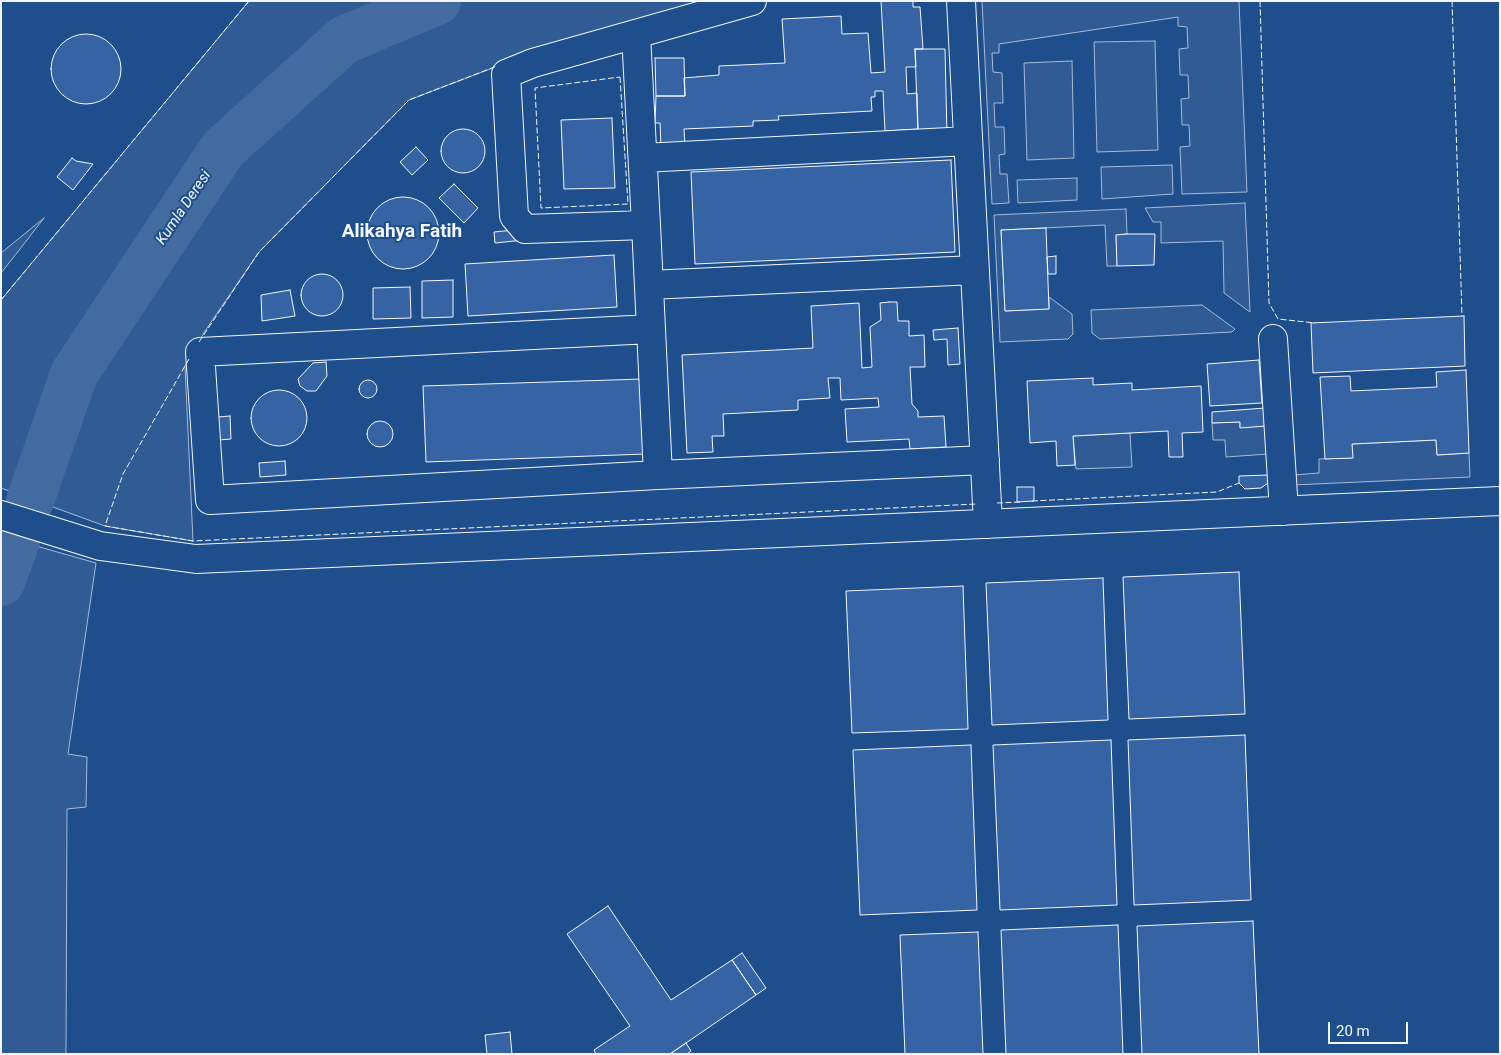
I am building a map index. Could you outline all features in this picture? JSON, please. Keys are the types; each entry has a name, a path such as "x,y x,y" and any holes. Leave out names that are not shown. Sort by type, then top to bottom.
{"lane":[{"path":"646,224 525,229 514,216 506,74 533,63 752,1"},
{"path":"960,1 988,524"},
{"path":"636,34 658,475"},
{"path":"642,158 968,141"},
{"path":"649,285 975,270"},
{"path":"651,329 200,352 210,500 658,475 985,460"},
{"path":"1274,339 1284,511"},
{"path":"1,515 100,546 196,559 1500,501"}],"shaded area":[{"path":"249,1 714,1 532,53 409,100 259,252 205,331 185,366 193,541 105,526 1,488 1,300"},
{"path":"982,1 1239,1 1247,192 1182,194 1180,147 1190,146 1189,125 1182,125 1181,99 1189,98 1188,75 1180,75 1179,49 1188,48 1187,27 1178,26 1178,17 999,44 999,53 992,53 993,72 1002,73 1003,103 994,103 995,127 1004,127 1005,154 999,155 1000,174 1007,174 1009,203 992,204"},
{"path":"1155,41 1158,150 1097,152 1094,42"},
{"path":"1072,61 1074,158 1027,160 1024,63"},
{"path":"1172,165 1173,194 1102,199 1101,167"},
{"path":"1077,178 1077,200 1018,203 1017,180"},
{"path":"1245,203 1250,312 1224,293 1223,241 1161,243 1161,222 1153,222 1145,208"},
{"path":"1126,209 1127,234 1116,235 1117,266 1107,266 1105,225 1001,230 1005,311 1049,309 1049,297 1072,314 1073,334 1068,339 1000,342 994,215"},
{"path":"44,218 20,249 1,273 1,253"},
{"path":"1202,305 1235,329 1232,332 1100,339 1092,333 1091,310"},
{"path":"1240,422 1240,427 1266,426 1268,454 1226,457 1225,440 1213,440 1212,423"},
{"path":"1130,433 1132,467 1076,469 1073,436"},
{"path":"1436,440 1437,455 1469,453 1470,477 1293,485 1293,475 1319,473 1319,459 1352,458 1352,444"},
{"path":"1,536 96,563 68,754 87,757 86,807 67,809 66,1054 1,1054"}],"building":[{"path":"881,1 913,1 913,7 920,7 923,49 915,49 916,67 906,67 907,94 917,93 918,129 885,131 883,91 875,91 875,97 871,97 872,111 778,116 779,120 753,121 753,126 684,129 685,146 661,147 660,123 655,123 656,96 685,96 684,78 719,75 719,66 785,63 782,19 841,16 842,34 868,33 871,73 885,72"},
{"path":"86,34 105,40 115,50 121,69 115,88 105,98 86,104 67,98 57,88 51,69 57,50 67,40"},
{"path":"915,49 945,49 947,135 918,136"},
{"path":"655,58 684,58 685,96 656,96"},
{"path":"612,118 615,188 564,189 561,120"},
{"path":"463,129 475,133 481,139 485,151 481,163 475,169 463,173 451,169 445,163 441,151 445,139 451,133"},
{"path":"416,147 428,160 412,175 400,162"},
{"path":"72,158 76,161 93,164 73,190 57,177"},
{"path":"951,160 955,252 695,264 691,172"},
{"path":"454,184 478,208 464,223 439,198"},
{"path":"410,197 429,207 437,219 439,233 437,247 429,259 417,267 396,269 377,259 369,247 367,226 377,207 389,199"},
{"path":"1046,228 1049,309 1005,311 1001,230"},
{"path":"514,230 524,240 495,243 494,232"},
{"path":"1155,234 1154,265 1117,266 1116,235"},
{"path":"614,255 617,307 468,316 465,264"},
{"path":"1056,256 1056,274 1048,274 1047,257"},
{"path":"326,274 334,277 340,283 343,295 340,307 334,313 318,316 310,313 304,307 301,291 304,283 310,277"},
{"path":"453,280 453,317 422,318 422,281"},
{"path":"410,287 411,318 373,319 373,288"},
{"path":"290,290 295,316 262,321 261,295"},
{"path":"897,302 898,321 909,321 909,336 924,335 925,367 910,367 912,404 918,411 918,417 944,416 946,447 910,449 909,439 847,442 845,409 879,407 878,398 841,400 840,378 828,378 830,398 798,400 798,410 723,414 724,436 712,436 713,452 687,453 682,355 813,348 811,306 859,303 862,368 872,367 870,327 881,320 880,303"},
{"path":"1464,316 1465,366 1313,373 1311,323"},
{"path":"958,328 960,364 948,365 947,339 934,340 933,330"},
{"path":"1259,360 1262,403 1210,406 1207,364"},
{"path":"326,362 327,376 316,391 307,391 300,386 298,379 313,363"},
{"path":"1466,370 1469,453 1437,455 1436,440 1352,444 1353,458 1325,459 1320,377 1350,376 1351,391 1437,387 1436,372"},
{"path":"1093,378 1093,385 1132,383 1132,390 1201,386 1203,432 1182,433 1183,457 1169,457 1168,431 1073,436 1075,465 1057,466 1056,441 1030,443 1027,381"},
{"path":"643,379 646,454 426,462 423,386"},
{"path":"364,380 372,380 377,385 375,396 364,398 359,393 359,385"},
{"path":"279,390 290,392 299,398 305,407 307,418 305,429 299,438 290,444 279,446 268,444 259,438 253,429 251,418 253,407 259,398 268,392"},
{"path":"1265,408 1266,426 1240,428 1240,422 1212,423 1212,412"},
{"path":"230,416 231,439 219,440 218,417"},
{"path":"380,421 389,425 393,434 389,443 380,447 371,443 367,434 371,425"},
{"path":"285,461 286,475 260,477 259,463"},
{"path":"1268,475 1268,483 1261,488 1245,489 1239,483 1239,476"},
{"path":"1017,487 1034,487 1034,501 1017,502"},
{"path":"1239,572 1245,714 1129,719 1123,577"},
{"path":"1103,578 1108,720 992,725 986,583"},
{"path":"963,586 968,729 852,733 846,591"},
{"path":"1245,735 1251,900 1134,905 1128,740"},
{"path":"1111,740 1117,905 1000,910 993,745"},
{"path":"971,745 977,910 860,915 853,750"},
{"path":"608,906 671,1000 732,960 756,995 670,1054 596,1054 594,1050 630,1026 567,934"},
{"path":"1253,921 1259,1054 1142,1054 1137,926"},
{"path":"1118,925 1123,1054 1006,1054 1001,930"},
{"path":"978,932 983,1054 905,1054 900,935"},
{"path":"742,953 766,988 756,995 732,960"},
{"path":"510,1032 512,1054 487,1054 485,1035"},
{"path":"686,1043 691,1051 687,1054 670,1054"}],"waterway":[{"name":"Kumla Deresi","path":"30,501 74,374 223,149 344,40 437,1"},
{"name":"Kumla Deresi","path":"1,582 16,541"}],"fence":[{"path":"1,300 249,1"},
{"path":"1260,1 1269,303 1278,319 1315,323"},
{"path":"1452,1 1462,316"},
{"path":"199,342 259,252 409,100 497,66"},
{"path":"620,77 628,204 541,208 535,88 620,77"},
{"path":"189,359 123,474 105,526 193,541 977,504"},
{"path":"1032,501 1217,492 1239,483"},
{"path":"997,503 1020,502"}],"district":[{"name":"Alikahya Fatih","path":"402,232"}]}
